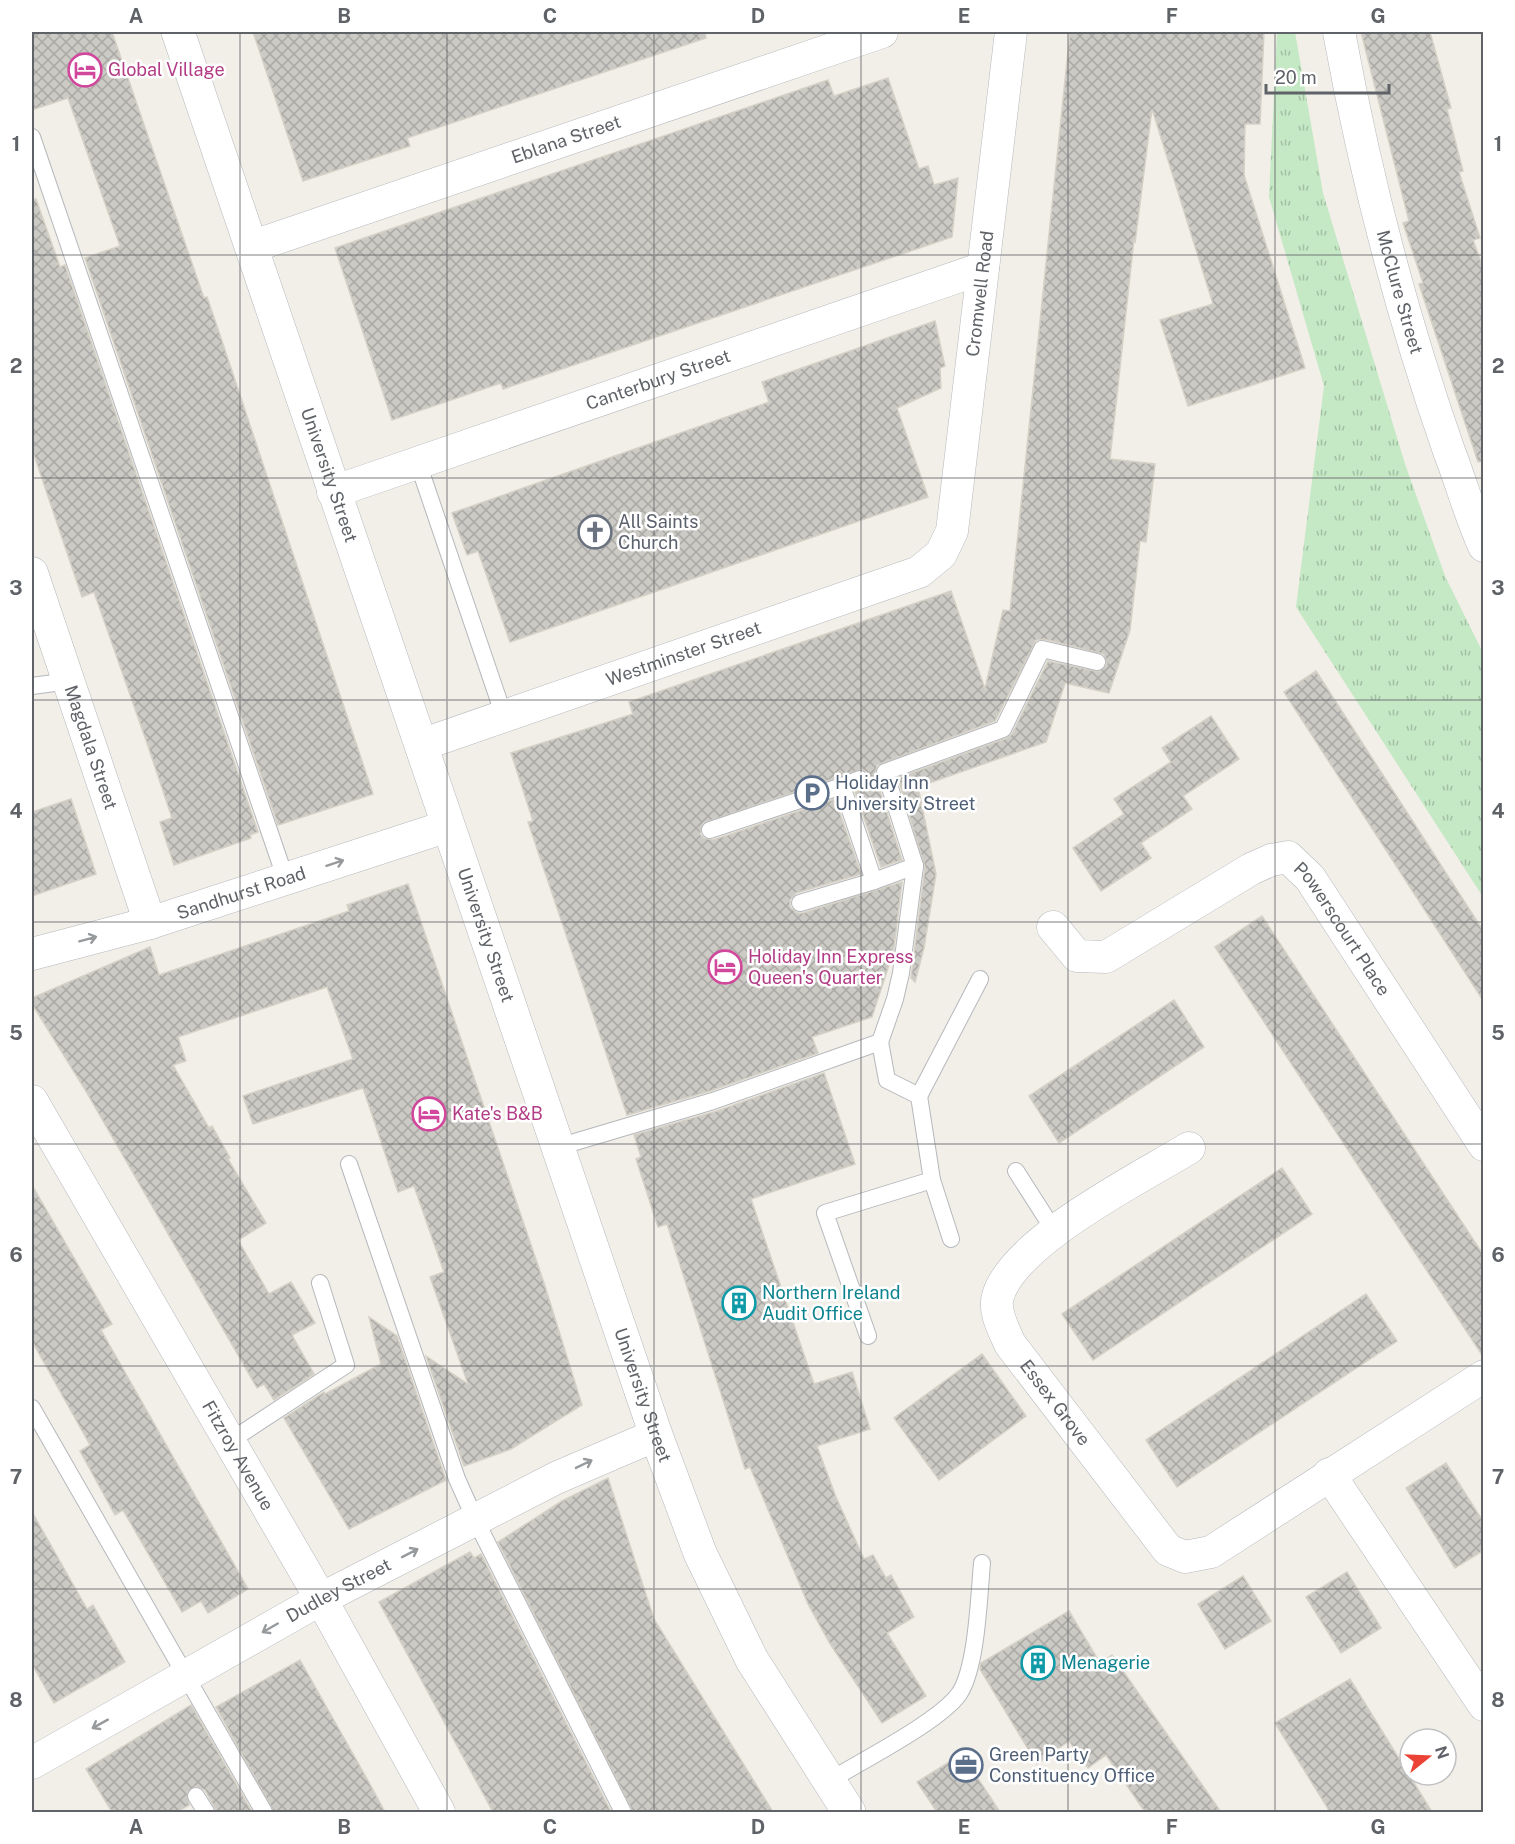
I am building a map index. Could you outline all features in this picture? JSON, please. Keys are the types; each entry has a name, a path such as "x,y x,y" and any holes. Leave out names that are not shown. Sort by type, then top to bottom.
{"street":[{"name":"University Street","path":"178,32 656,1435 700,1553 752,1660 849,1812"},
{"name":"Eblana Street","path":"251,247 882,32"},
{"name":"Cromwell Road","path":"941,554 952,531 1011,32"},
{"name":"McClure Street","path":"1339,32 1352,102 1388,258 1426,385 1484,546"},
{"name":"Canterbury Street","path":"333,492 983,268"},
{"name":"Westminster Street","path":"421,745 920,572 941,554"},
{"name":"Magdala Street","path":"32,573 150,923"},
{"name":"Sandhurst Road","path":"32,954 150,923 448,826"},
{"name":"Powerscourt Place","path":"1053,927 1077,956 1106,957 1251,869 1271,860 1288,857 1310,878 1484,1145"},
{"name":"Fitzroy Avenue","path":"32,1101 321,1599 439,1812"},
{"name":"Essex Grove","path":"1189,1148 1055,1232 1031,1250 1004,1280 997,1298 999,1319 1010,1344 1168,1550 1185,1557 1211,1552 1484,1376"},
{"name":"Dudley Street","path":"32,1762 321,1599 599,1457 656,1435"},
{"path":"1329,1474 1484,1705"}],"lane":[{"path":"32,137 286,880"},
{"path":"418,463 504,716"},
{"path":"919,1096 887,1080 880,1042 895,999 901,973 915,867 885,772 1003,729 1042,649 1096,662"},
{"path":"32,686 69,681"},
{"path":"710,830 860,779"},
{"path":"842,786 874,881"},
{"path":"800,903 915,867"},
{"path":"951,1239 932,1180 919,1096 980,979"},
{"path":"558,1147 713,1101 880,1042"},
{"path":"349,1164 457,1479 623,1812"},
{"path":"1016,1171 1055,1232"},
{"path":"868,1336 825,1213 932,1180"},
{"path":"230,1441 346,1365 320,1283"},
{"path":"32,1408 264,1812"},
{"path":"829,1781 944,1710 960,1692 974,1647 982,1563"},
{"path":"196,1796 206,1812"}],"green space":[{"path":"1277,32 1295,32 1323,193 1405,464 1445,576 1483,653 1483,897 1296,607 1324,386 1269,197"}],"building":[{"path":"32,32 112,32 204,298 207,297 219,332 373,794 278,825 85,258 120,246 68,98 32,110"},
{"path":"253,32 705,32 706,38 407,138 410,146 303,181"},
{"path":"1070,32 1264,32 1260,124 1245,124 1244,175 1305,368 1188,406 1160,320 1213,304 1152,109 1135,243 1134,239 1110,459 1155,464 1146,542 1140,541 1130,630 1109,693 1065,683 1046,742 918,787 936,874 924,948 915,982 911,978 925,867 898,778 1007,738 1012,734 1048,661 1099,672 1107,664 1104,654 1044,639 1036,640 995,721 877,765 875,775 902,860 881,867 855,792 864,789 870,781 870,775 862,769 703,823 700,834 704,838 713,840 835,799 861,874 796,893 790,900 790,907 797,913 803,913 902,882 892,964 890,962 872,1017 812,1037 818,1053 710,1091 627,1115 528,822 533,821 511,753 633,714 629,702 951,591 985,689 1003,610 1010,611"},
{"path":"1361,32 1430,32 1451,108 1447,109 1463,171 1459,172 1480,238 1473,240 1484,270 1484,461 1478,462 1419,284 1423,283 1403,223 1409,221"},
{"path":"888,78 919,169 928,166 934,185 958,178 952,237 503,389 501,383 392,420 335,248 828,80 834,96"},
{"path":"36,199 60,267 65,265 258,832 250,835 251,838 174,865 160,822 172,818 148,746 94,592 82,597 32,449 32,200"},
{"path":"935,321 945,366 940,368 941,388 897,408 928,497 510,642 478,551 467,555 452,513 769,402 762,382"},
{"path":"1316,671 1484,932 1484,1002 1284,692"},
{"path":"1211,716 1239,759 1183,796 1192,809 1141,843 1151,858 1101,891 1073,848 1124,814 1114,799 1171,762 1162,748"},
{"path":"71,799 96,874 32,896 32,812"},
{"path":"408,884 544,1283 582,1405 511,1449 464,1466 426,1356 468,1384 430,1277 444,1272 414,1186 398,1192 363,1088 253,1124 243,1096 353,1059 327,987 178,1037 186,1061 173,1065 209,1128 212,1126 230,1158 228,1159 266,1223 238,1240 269,1294 291,1282 315,1323 292,1335 314,1374 274,1400 264,1384 257,1388 84,1088 32,1004 32,998 150,947 159,975 349,911 347,905"},
{"path":"1262,916 1484,1256 1484,1358 1215,947"},
{"path":"1174,1000 1204,1047 1059,1143 1029,1096"},
{"path":"824,1073 855,1164 751,1199 814,1384 852,1372 870,1429 817,1446 836,1497 864,1559 873,1555 886,1578 891,1575 914,1617 887,1633 926,1696 882,1723 829,1642 808,1604 750,1467 745,1469 667,1224 658,1227 636,1159 641,1157 634,1135 717,1111"},
{"path":"1282,1168 1312,1214 1093,1360 1062,1314"},
{"path":"32,1185 112,1324 101,1330 248,1589 208,1613 201,1601 182,1612 123,1510 115,1515 80,1451 90,1445 32,1341"},
{"path":"1366,1294 1397,1341 1177,1487 1146,1440"},
{"path":"369,1317 397,1336 446,1480 349,1529 284,1418 324,1392 325,1394 381,1364"},
{"path":"982,1354 1026,1416 939,1480 894,1418"},
{"path":"1446,1463 1484,1523 1484,1550 1455,1568 1406,1488"},
{"path":"608,1478 654,1619 773,1812 633,1812 498,1542 562,1501"},
{"path":"32,1512 87,1609 93,1605 125,1662 54,1703 32,1664"},
{"path":"470,1552 474,1558 481,1554 611,1812 493,1812 379,1602"},
{"path":"1347,1572 1381,1628 1341,1653 1306,1597"},
{"path":"1243,1576 1271,1621 1225,1649 1198,1604"},
{"path":"1069,1611 1100,1663 1112,1655 1221,1812 1145,1812 1106,1755 1088,1768 1069,1741 1037,1764 980,1669 981,1663"},
{"path":"300,1660 385,1812 274,1812 216,1707"},
{"path":"1350,1679 1398,1757 1398,1787 1417,1787 1432,1812 1330,1812 1275,1723"},
{"path":"191,1705 252,1812 217,1812 205,1790 196,1786 187,1792 189,1805 177,1812 112,1812 86,1769"},
{"path":"962,1754 1000,1812 937,1812 917,1782"}],"place":[{"name":"Global Village","path":"85,70"},
{"name":"All Saints Church","path":"595,532"},
{"name":"Holiday Inn University Street","path":"812,793"},
{"name":"Holiday Inn Express Queen's Quarter","path":"725,967"},
{"name":"Kate's B&B","path":"429,1114"},
{"name":"Northern Ireland Audit Office","path":"739,1303"},
{"name":"Menagerie","path":"1038,1663"},
{"name":"Green Party Constituency Office","path":"966,1765"}]}
